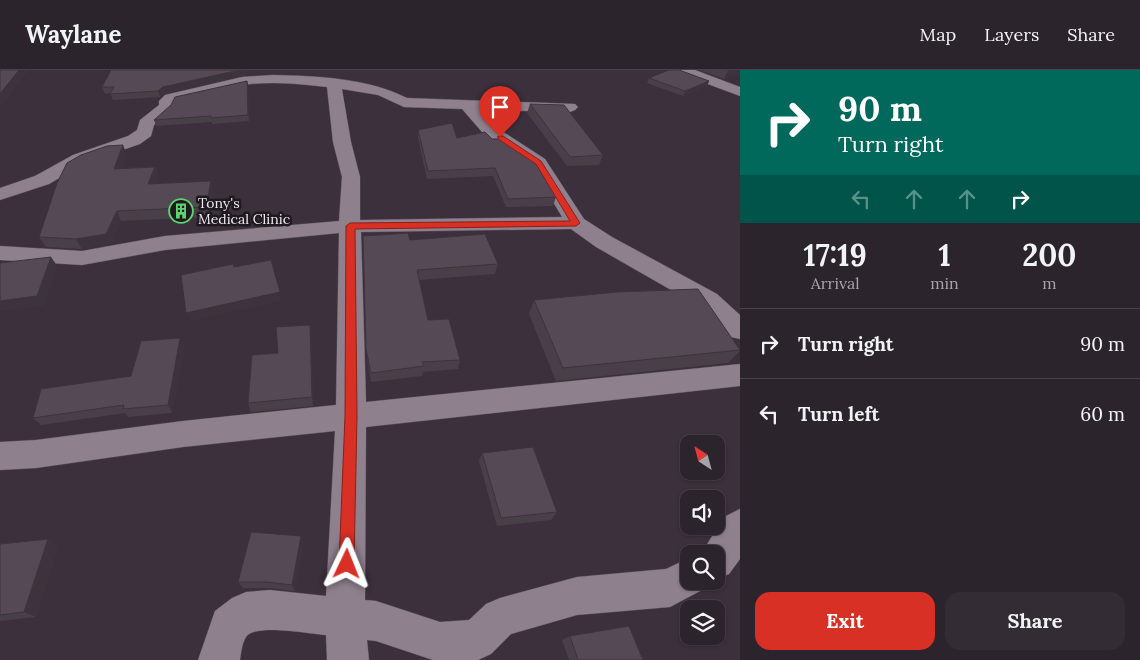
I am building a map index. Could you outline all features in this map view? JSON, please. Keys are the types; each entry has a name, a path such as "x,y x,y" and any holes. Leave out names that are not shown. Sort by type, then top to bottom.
{"street":[{"path":"683,70 740,92"},
{"path":"0,194 42,180 79,159 134,140 146,132 146,123 153,116 163,111 167,107 167,101 175,96 242,81 273,79 334,84 382,91 404,102 570,108"},
{"path":"334,84 342,142 351,177 349,200 351,416 345,619 348,660"},
{"path":"467,105 488,129 539,163 576,223 604,242 708,300 740,330"},
{"path":"0,253 82,258 165,243 350,226 576,223"},
{"path":"0,456 36,454 183,434 740,375"},
{"path":"725,550 735,530 740,526"},
{"path":"219,660 229,625 246,612 270,610 376,621 440,642 477,640 500,618 577,596 670,588 680,582"}],"building":[{"path":"0,70 19,70 0,94"},
{"path":"111,70 240,70 163,87 158,91 110,94 114,87 102,87"},
{"path":"669,70 679,70 709,81 685,91 649,78"},
{"path":"247,81 248,115 154,120 171,105 175,97"},
{"path":"530,104 564,105 603,155 570,157"},
{"path":"452,123 457,138 485,132 492,139 502,139 533,159 556,197 508,199 495,168 428,171 418,130"},
{"path":"123,145 114,169 155,167 148,184 211,181 206,207 117,211 106,234 76,239 39,237 57,183 67,163 81,155 107,146"},
{"path":"408,233 410,240 485,234 498,264 417,270 428,320 449,319 460,360 422,362 424,366 371,373 366,349 363,236"},
{"path":"51,257 37,296 0,301 0,263"},
{"path":"271,260 280,292 186,313 181,275 233,264 234,267"},
{"path":"698,289 740,350 563,368 534,300 617,292"},
{"path":"310,325 312,397 248,403 252,355 278,353 276,327"},
{"path":"180,338 168,405 123,409 124,405 33,418 41,389 131,376 141,341"},
{"path":"533,447 557,512 501,518 482,453"},
{"path":"251,532 301,536 292,585 267,582 238,582"},
{"path":"48,539 24,612 0,615 0,544"},
{"path":"629,626 643,660 578,660 570,636"}],"place":[{"name":"Tony's Medical Clinic","path":"181,211"}],"route":[{"path":"347,564 351,416 350,226 576,223 539,163 500,137"}]}
